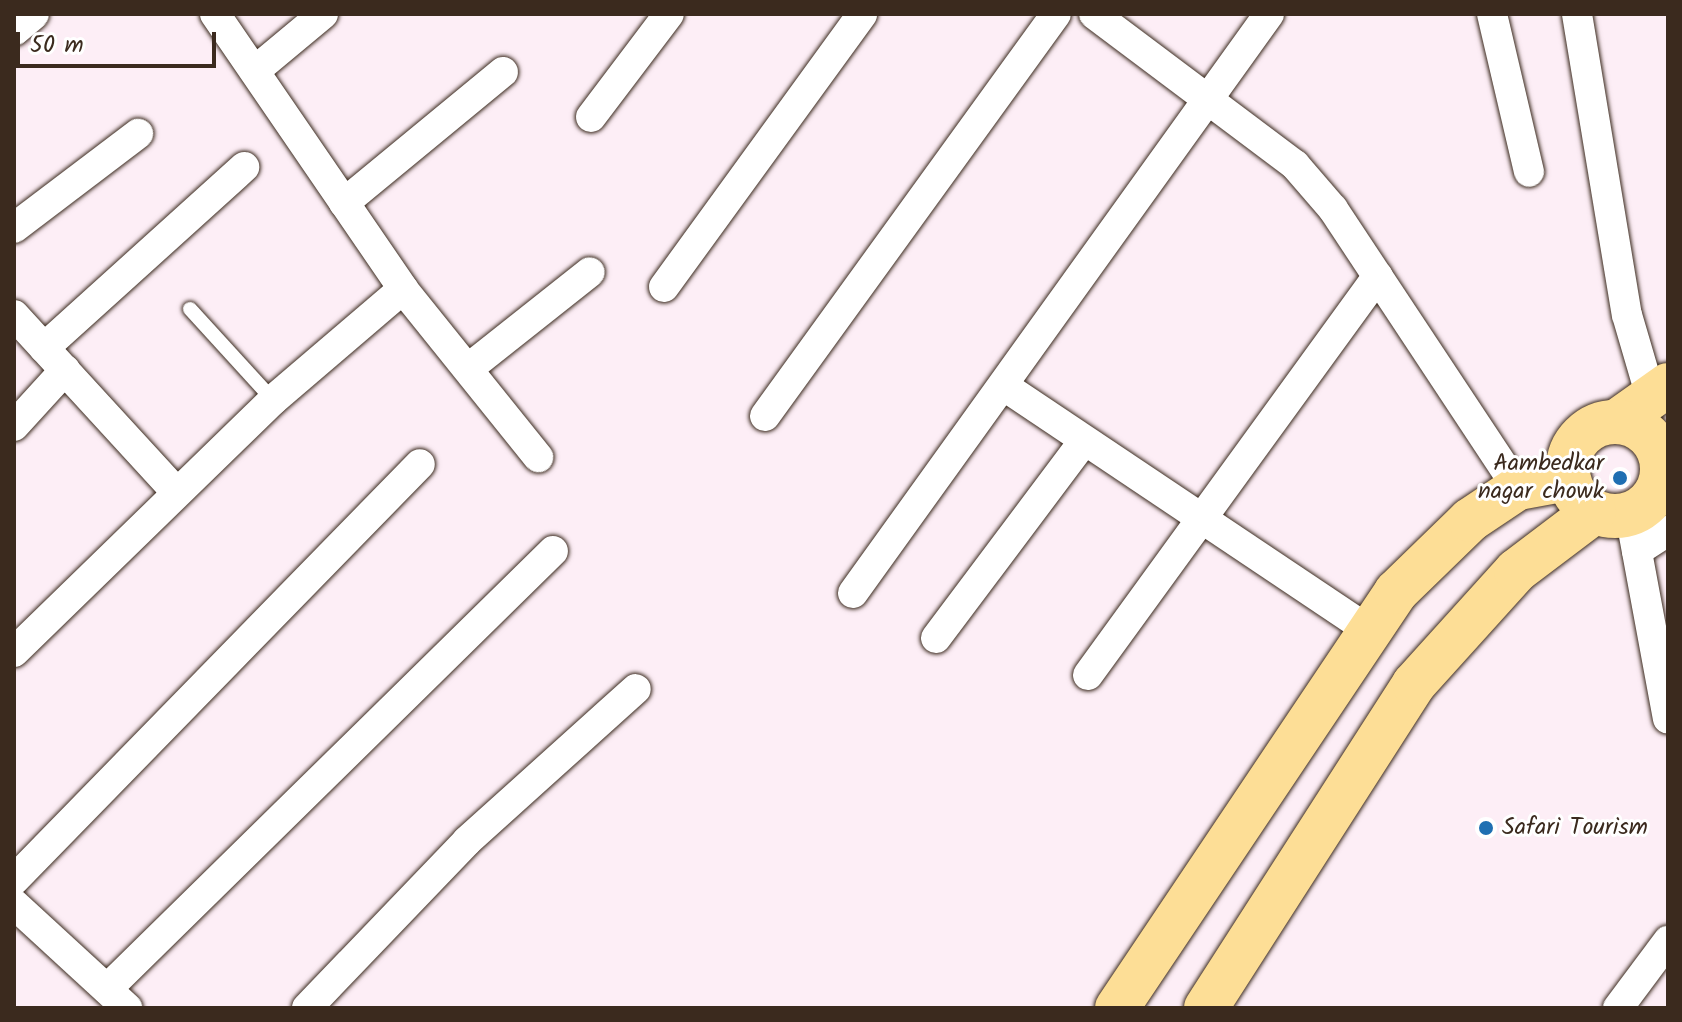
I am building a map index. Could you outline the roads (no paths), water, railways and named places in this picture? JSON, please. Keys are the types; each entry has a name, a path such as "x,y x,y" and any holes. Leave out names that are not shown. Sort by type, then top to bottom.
{"highway":[{"path":"1619,517 1579,438 1616,422 1660,391"},
{"path":"1206,1008 1414,684 1516,571 1619,517 1655,494 1665,460 1641,429 1616,422"},
{"path":"1117,1008 1367,629 1431,553 1518,488 1619,517"}],"street":[{"path":"14,31 34,14"},
{"path":"215,14 257,69 403,289 538,457"},
{"path":"257,69 323,14"},
{"path":"591,117 669,14"},
{"path":"664,287 862,14"},
{"path":"765,416 1056,14"},
{"path":"1094,14 1210,97 1295,165 1378,276 1518,488"},
{"path":"853,593 1269,14"},
{"path":"1492,14 1529,172"},
{"path":"1577,14 1619,277 1660,391"},
{"path":"344,203 503,72"},
{"path":"14,228 138,134"},
{"path":"44,348 244,167"},
{"path":"469,368 590,272"},
{"path":"1088,675 1198,519 1378,276"},
{"path":"14,652 175,491 273,400 403,289"},
{"path":"14,315 175,491"},
{"path":"14,426 65,370"},
{"path":"1004,386 1198,519 1367,629"},
{"path":"936,638 1083,442"},
{"path":"14,880 420,464"},
{"path":"1619,517 1668,719"},
{"path":"14,904 117,998 553,551"},
{"path":"307,1008 467,841 636,689"},
{"path":"1618,1008 1668,941"}],"lane":[{"path":"190,309 273,400"}],"place":[{"name":"Aambedkar nagar chowk","path":"1620,478"},
{"name":"Safari Tourism","path":"1486,828"}]}
